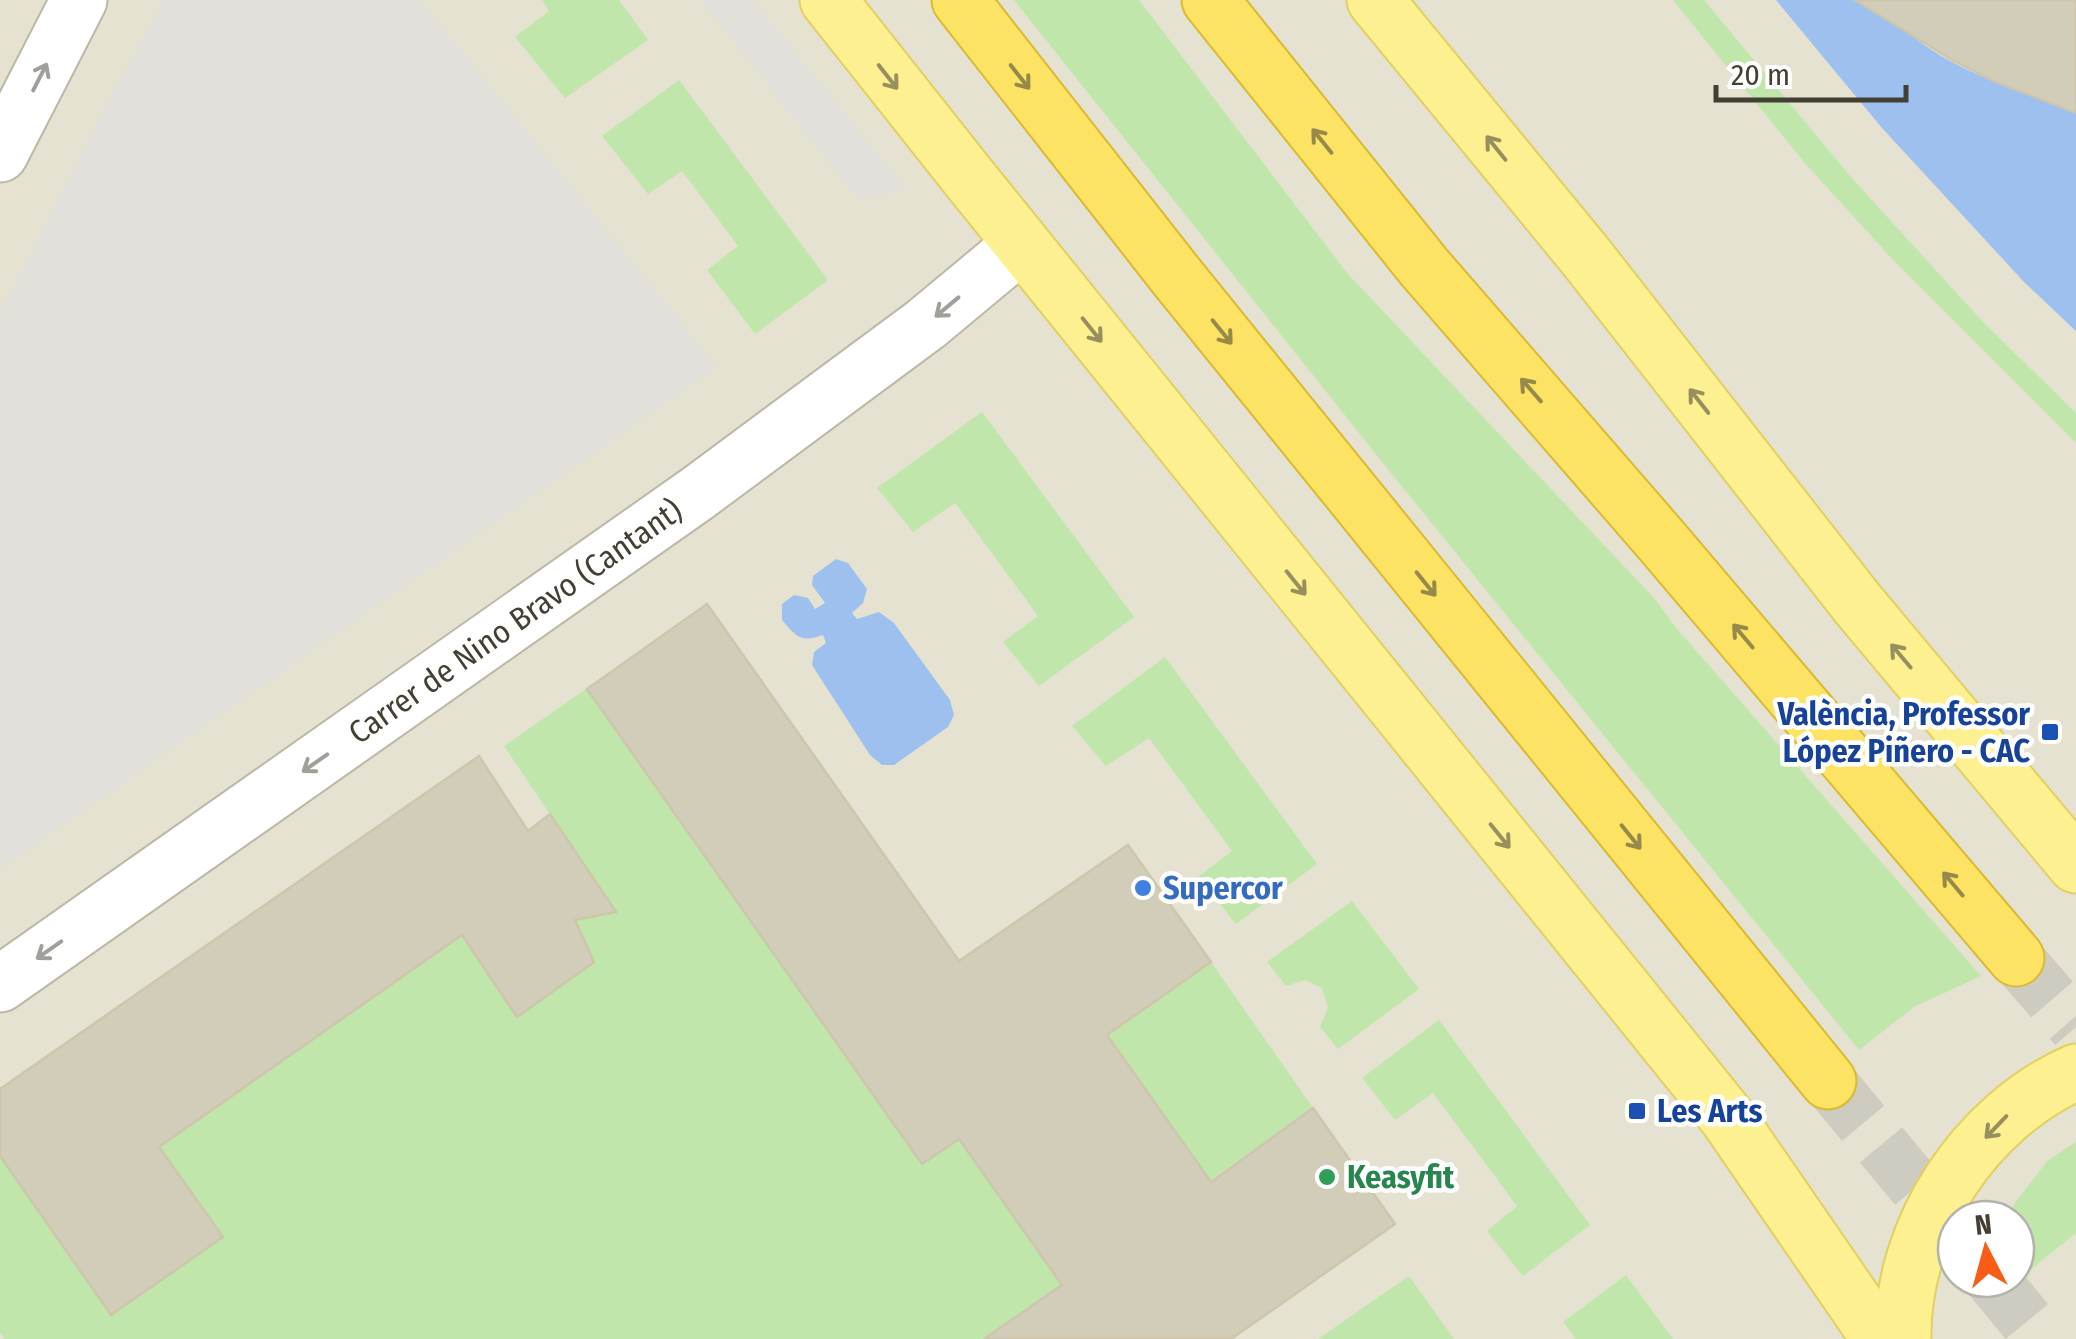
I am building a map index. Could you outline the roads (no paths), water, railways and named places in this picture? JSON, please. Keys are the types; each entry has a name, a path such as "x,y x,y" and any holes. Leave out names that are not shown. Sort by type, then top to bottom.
{"highway":[{"path":"960,0 1177,277 1828,1081"},
{"path":"1210,0 1424,267 2016,958"}],"main road":[{"path":"828,0 1727,1117 1880,1339"},
{"path":"1375,0 1587,258 1858,603 2076,865"},
{"path":"1904,1339 1903,1317 1914,1260 1936,1206 1967,1157 2008,1114 2076,1072"}],"street":[{"path":"0,154 79,0"},
{"name":"Carrer de Nino Bravo (Cantant)","path":"0,984 698,493 926,324 1022,244"}],"water":[{"path":"1776,0 1876,0 1916,39 1953,62 2076,112 2076,331 2025,283 1882,128"},
{"path":"836,559 848,563 867,589 863,603 852,613 857,619 879,612 894,623 950,700 954,715 948,727 894,765 882,765 870,755 812,665 814,652 826,643 823,635 800,637 782,620 782,604 794,595 808,598 815,609 825,603 812,585 813,576"}],"tunnel":[{"path":"2016,958 2076,1027"},
{"path":"1828,1081 1936,1211"},
{"path":"2008,1299 2041,1339"}],"place":[{"name":"València, Professor López Piñero - CAC","path":"2050,732"},
{"name":"Supercor","path":"1143,888"},
{"name":"Les Arts","path":"1637,1111"},
{"name":"Keasyfit","path":"1327,1177"}]}
